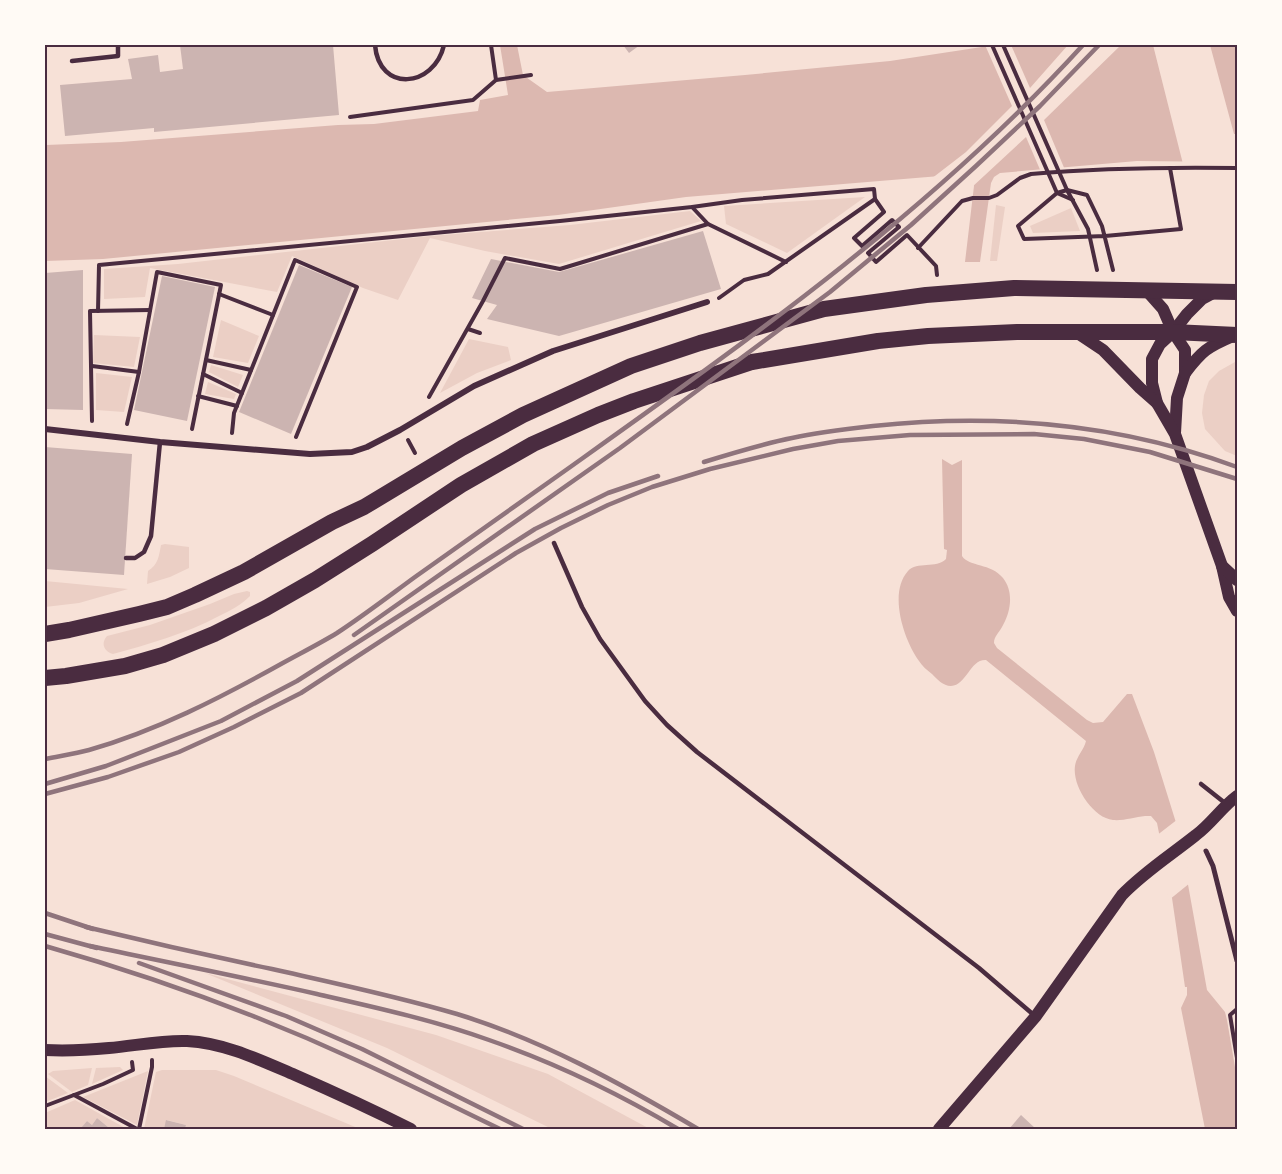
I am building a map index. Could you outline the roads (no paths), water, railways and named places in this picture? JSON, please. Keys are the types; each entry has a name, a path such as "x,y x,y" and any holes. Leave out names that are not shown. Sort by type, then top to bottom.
{"highway":[{"path":"45,634 167,607 195,595 244,572 332,522 364,507 462,448 523,415 631,366 700,343 824,309 926,295 1014,288 1237,292"},
{"path":"45,678 125,666 163,655 214,634 315,580 461,485 533,444 634,400 752,362 833,348 928,336 1017,332 1173,332 1235,335"}],"main road":[{"path":"1147,291 1163,309 1173,332 1185,350 1185,373 1177,398 1175,434"},
{"path":"1215,292 1202,299 1160,344 1152,359 1152,383 1157,402 1175,434 1222,566 1229,597 1237,611"},
{"path":"1076,332 1103,350 1157,402"},
{"path":"1185,373 1200,354 1235,335"},
{"path":"1222,566 1237,580"},
{"path":"939,1129 1036,1017 1122,895 1211,822 1231,801 1237,786"},
{"path":"45,1050 64,1051 184,1041 223,1046 358,1102 411,1129"}],"street":[{"path":"45,429 160,442 310,454 352,452 400,430 474,386 554,351 707,302"},
{"path":"1206,851 1213,866 1237,961"}],"lane":[{"path":"72,61 118,56 118,45"},
{"path":"375,45 376,56 384,69 391,75 405,79 422,76 428,72 439,59 444,45"},
{"path":"126,558 135,558 144,552 151,536 160,442"},
{"path":"554,543 582,607 600,639 645,701 667,725 697,752 979,968 1036,1017"},
{"path":"1201,784 1231,801"}],"railway":[{"path":"45,759 114,742 187,713 235,689 347,626 702,373 836,271 964,163 1025,106 1083,45"},
{"path":"354,635 620,448 830,292 911,225 976,166 1040,106 1099,45"},
{"path":"704,462 770,443 822,432 919,422 965,421 1012,422 1103,432 1193,452 1237,467"},
{"path":"45,794 108,777 179,752 234,727 301,693 516,553 561,528 652,487 710,469 793,449 838,441 910,435 1034,434 1084,439 1150,452 1237,479"},
{"path":"45,784 106,766 221,721 297,681 535,529 608,493 658,476"},
{"path":"45,913 93,929"},
{"path":"86,927 365,990 457,1014 520,1037 581,1064 698,1129"},
{"path":"45,934 97,948"},
{"path":"45,946 164,983 280,1027 374,1068 500,1129"},
{"path":"90,946 338,999 447,1026 514,1049 586,1080 678,1129"},
{"path":"139,963 286,1016 362,1049 523,1129"}]}
